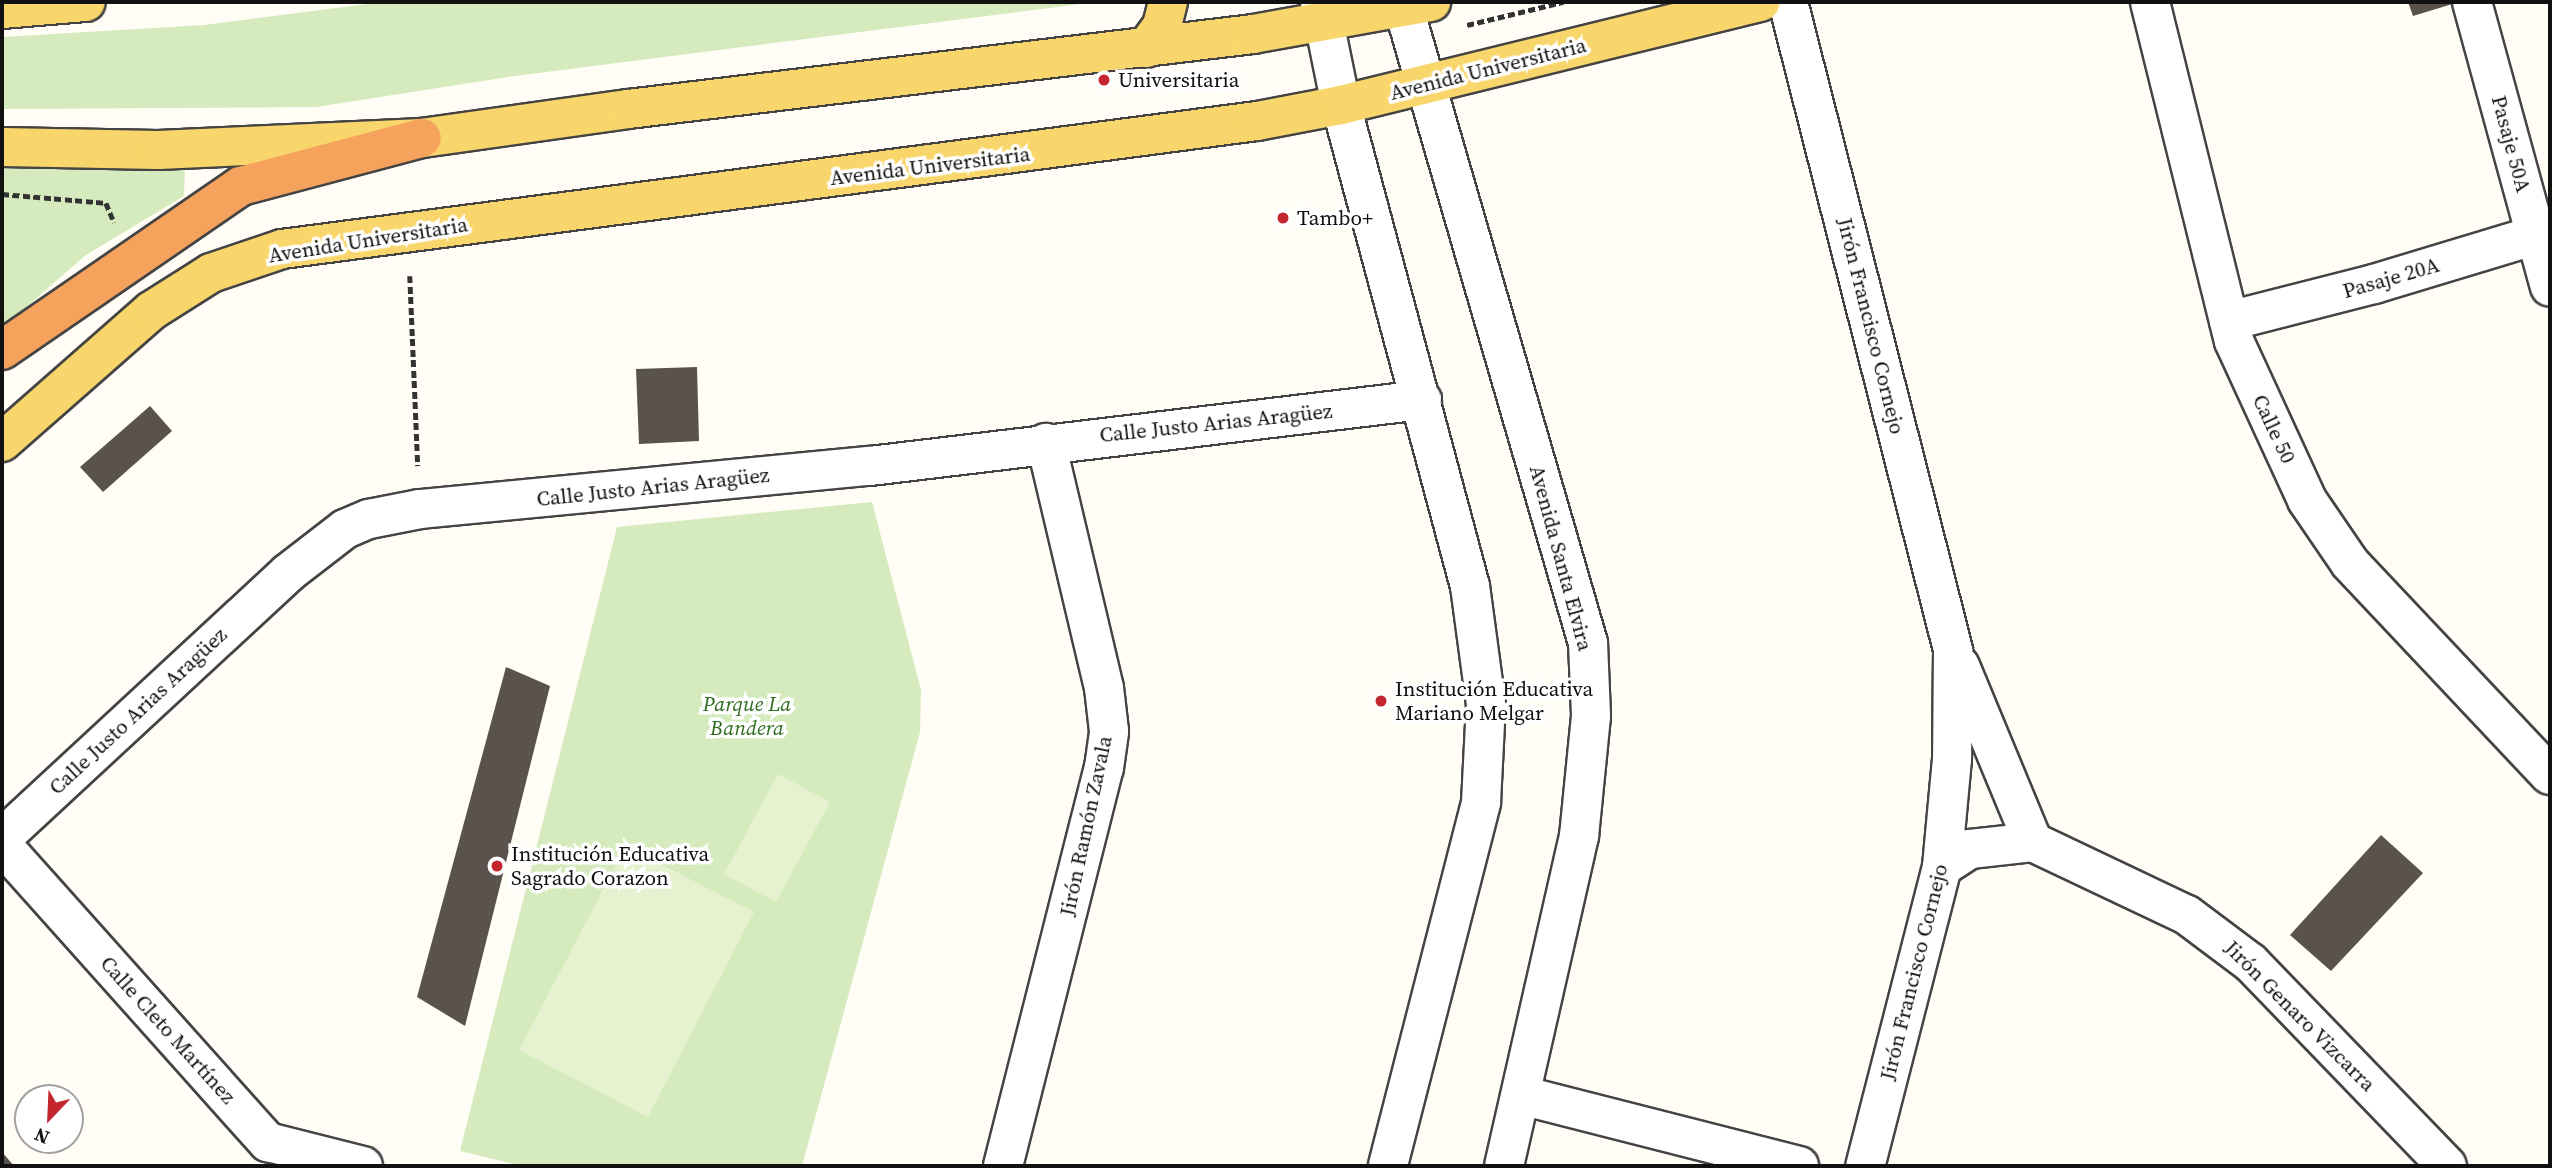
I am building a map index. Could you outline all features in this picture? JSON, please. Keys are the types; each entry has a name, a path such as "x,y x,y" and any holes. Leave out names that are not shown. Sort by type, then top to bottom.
{"highway":[{"path":"2,351 241,186 422,138"}],"main road":[{"path":"2,9 86,2"},
{"path":"1146,48 1162,26 1168,2"},
{"name":"Avenida Universitaria","path":"2,442 112,341 211,273 282,249 1198,130 1341,105 1761,2"},
{"path":"2,147 158,150 422,138 628,108 1146,48 1321,13 1412,4"}],"street":[{"name":"Jirón Francisco Cornejo","path":"1788,2 1953,650 2033,842"},
{"name":"Calle 50","path":"2150,2 2229,321 2307,500 2350,563 2550,775"},
{"name":"Pasaje 50A","path":"2472,2 2543,233 2550,286"},
{"name":"Avenida Santa Elvira","path":"1412,4 1425,85 1442,129 1588,643 1591,716 1579,836 1504,1166"},
{"path":"1321,13 1341,105 1470,586 1486,704 1481,803 1388,1166"},
{"name":"Pasaje 20A","path":"2229,321 2374,285 2543,233"},
{"name":"Calle Justo Arias Aragüez","path":"2,838 319,546 369,519 420,509 870,466 1422,400"},
{"name":"Jirón Ramón Zavala","path":"1003,1166 1101,779 1109,731 1104,688 1046,443"},
{"name":"Jirón Francisco Cornejo","path":"1865,1166 1942,867 1952,759 1953,650"},
{"path":"1942,867 1970,849 2033,842"},
{"name":"Jirón Genaro Vizcarra","path":"2033,842 2146,893 2221,937 2447,1166"},
{"name":"Calle Cleto Martínez","path":"2,845 265,1154 363,1166"},
{"path":"1521,1095 1799,1166"}],"path":[{"path":"409,231 420,509"}],"green space":[{"path":"383,2 1096,2 515,76 316,107 2,109 2,37 204,25"},
{"path":"2,161 185,164 184,196 86,255 2,328"},
{"name":"Parque La Bandera","path":"872,502 921,690 920,732 802,1166 522,1166 460,1151 617,527"},
{"path":"778,774 830,802 776,902 724,874"},
{"path":"626,846 754,912 648,1117 519,1050"}],"building":[{"path":"2408,2 2459,2 2413,16"},
{"path":"697,367 699,441 639,444 636,369"},
{"path":"150,406 172,431 103,492 80,467"},
{"path":"506,667 550,686 465,1026 417,997"},
{"path":"2381,835 2423,873 2331,971 2290,935"},
{"path":"2,1152 14,1166 2,1166"}],"place":[{"name":"Universitaria","path":"1104,80"},
{"name":"Tambo+","path":"1283,218"},
{"name":"Institución Educativa Mariano Melgar","path":"1381,701"},
{"name":"Institución Educativa Sagrado Corazon","path":"497,866"}]}
